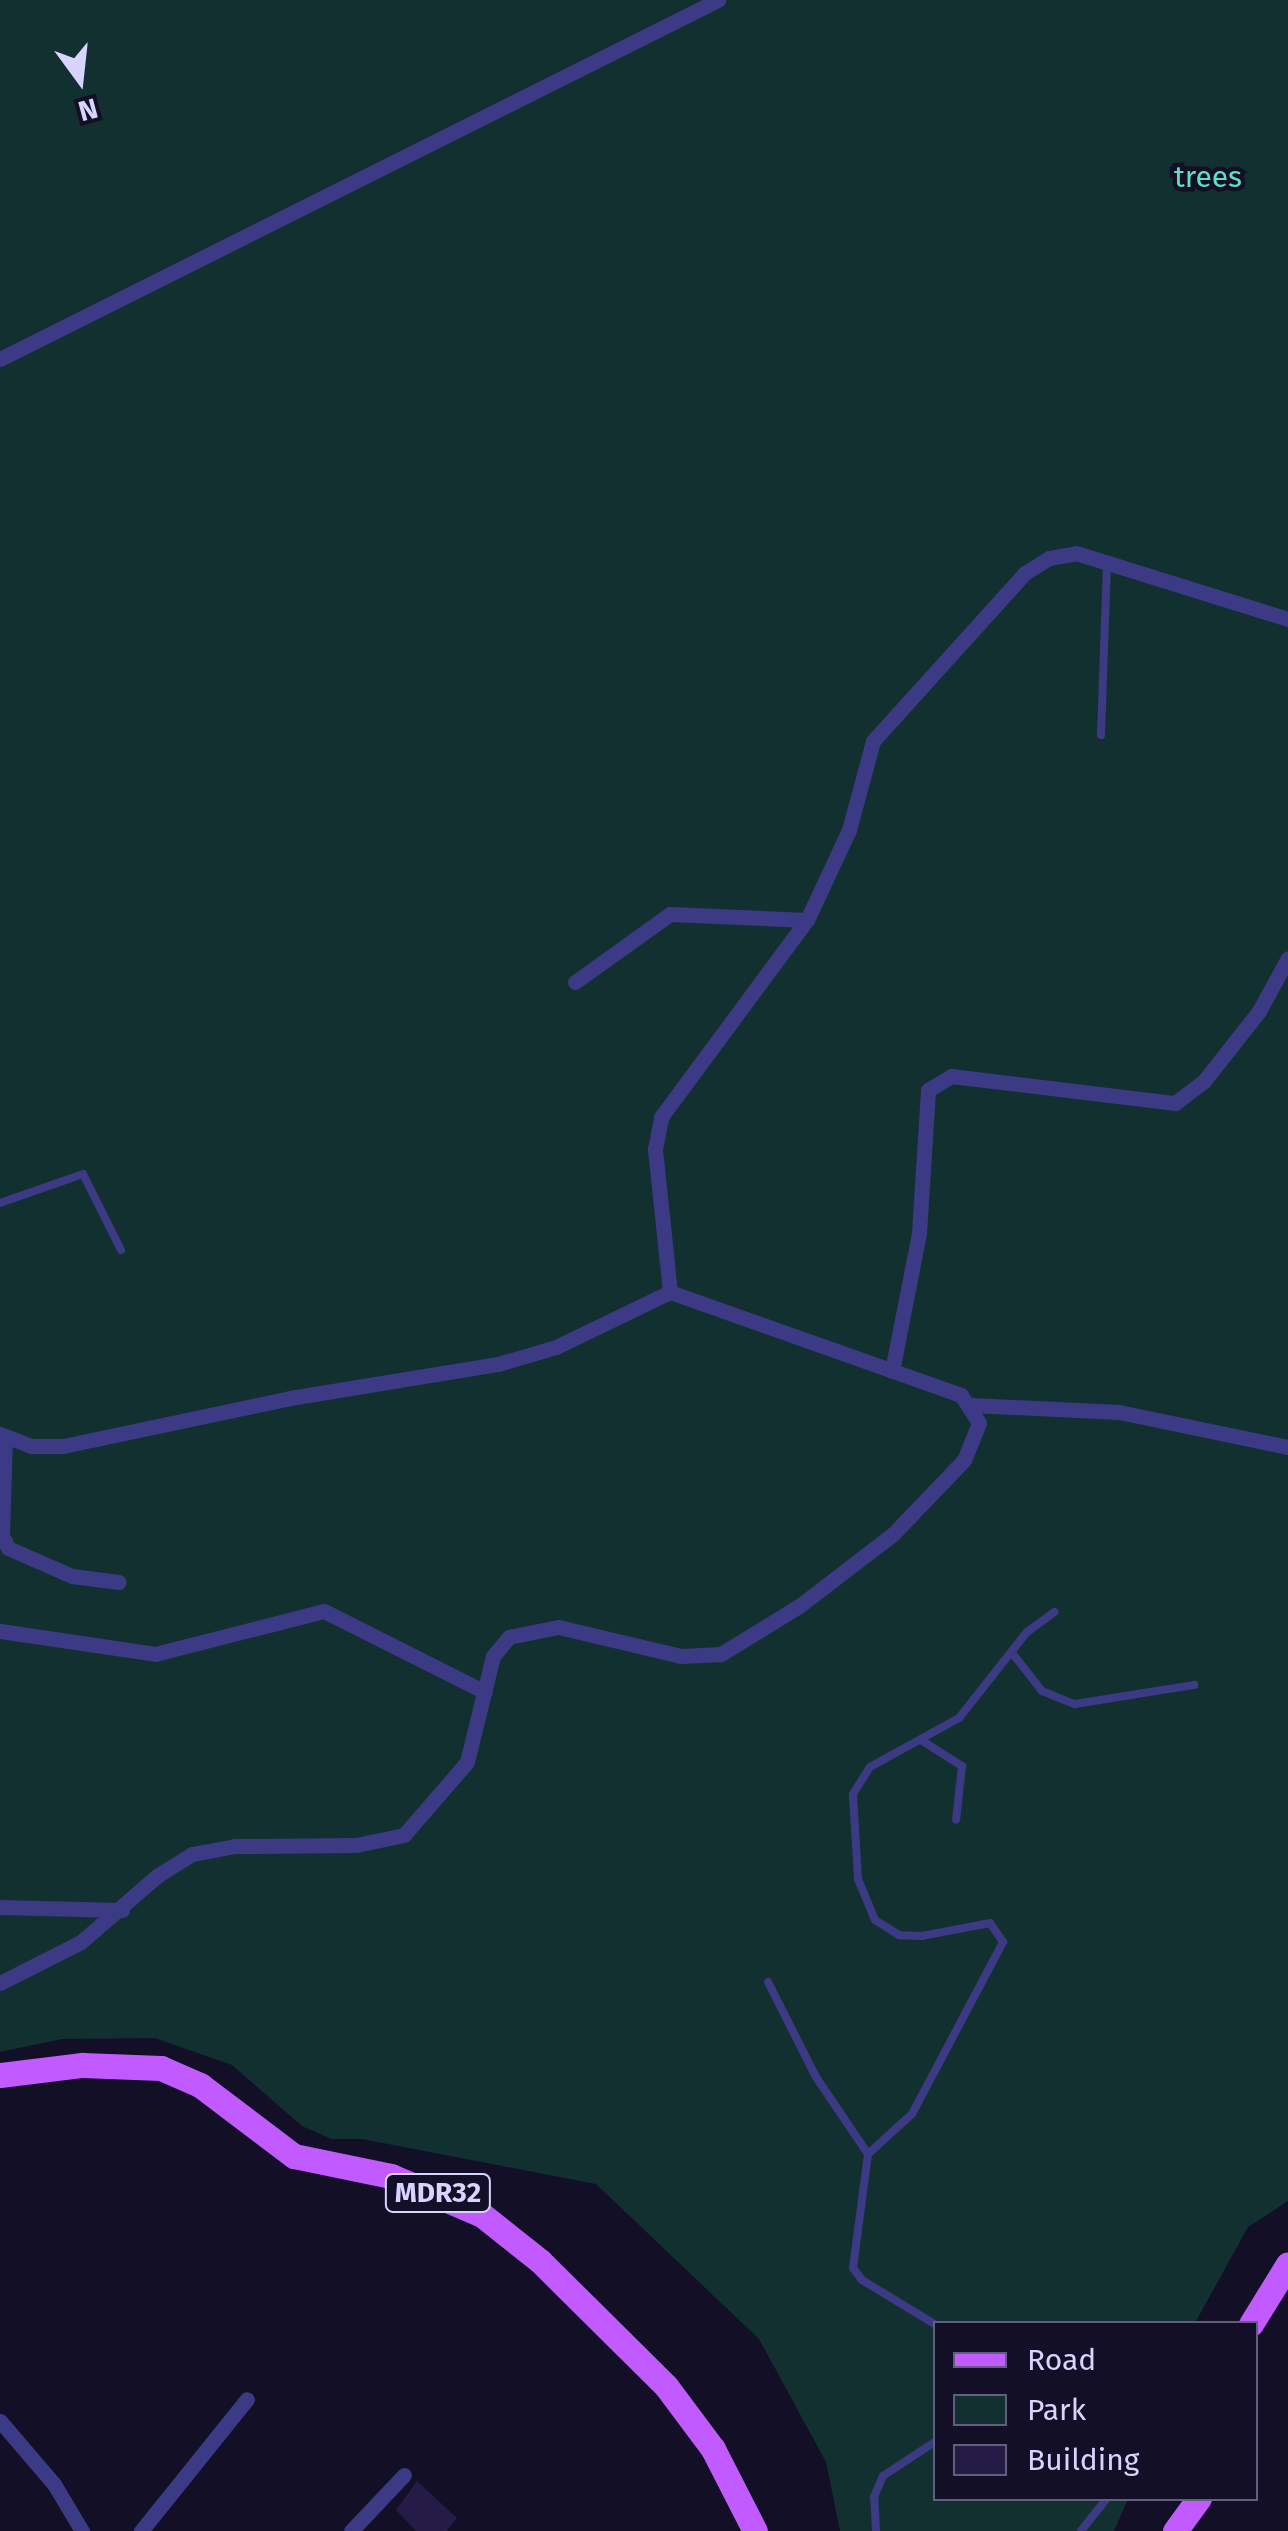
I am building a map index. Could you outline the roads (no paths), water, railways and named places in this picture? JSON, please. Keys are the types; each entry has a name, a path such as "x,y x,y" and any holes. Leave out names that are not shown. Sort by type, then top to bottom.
{"main road":[{"name":"MDR32","path":"0,2075 82,2065 162,2068 200,2085 280,2150 404,2180 482,2215 540,2261 666,2386 713,2449 755,2531"},
{"path":"1253,2321 1288,2264"},
{"path":"1176,2531 1197,2501"}],"street":[{"path":"0,359 718,0"},
{"path":"670,1292 655,1132 740,1004 806,920 849,830 873,740 1024,573 1049,558 1076,553 1288,620"},
{"path":"575,982 670,914 806,920"},
{"path":"892,1371 919,1234 928,1090 951,1076 1175,1103 1204,1081 1259,1011 1287,962"},
{"path":"119,1582 72,1576 8,1548 2,1534 3,1436 63,1446 290,1398 498,1364 556,1347 670,1292 892,1371 972,1405 1119,1412 1288,1447"},
{"path":"0,1983 82,1942 158,1875 203,1850 356,1845 404,1835 467,1762 500,1645 534,1628 606,1634 680,1656 730,1648 864,1558 937,1493 978,1439 972,1405"},
{"path":"0,1631 156,1654 324,1610 485,1692"},
{"path":"0,1908 122,1910"},
{"path":"141,2531 247,2399"},
{"path":"0,2421 54,2484 82,2531"},
{"path":"351,2531 404,2476"}],"lane":[{"path":"1102,734 1107,562"},
{"path":"0,1203 83,1174 121,1250"},
{"path":"868,2154 912,2114 1003,1942 990,1923 899,1935 867,1908 853,1840 853,1794 870,1767 958,1718 1040,1618 1055,1612"},
{"path":"1013,1654 1042,1691 1075,1704 1194,1685"},
{"path":"921,1740 962,1766 956,1820"},
{"path":"768,1982 816,2076 868,2154 854,2268 862,2280 933,2323"},
{"path":"876,2531 874,2497 883,2476 933,2442"},
{"path":"1080,2531 1105,2501"}],"park label":[{"name":"trees","path":"1208,177"}]}
